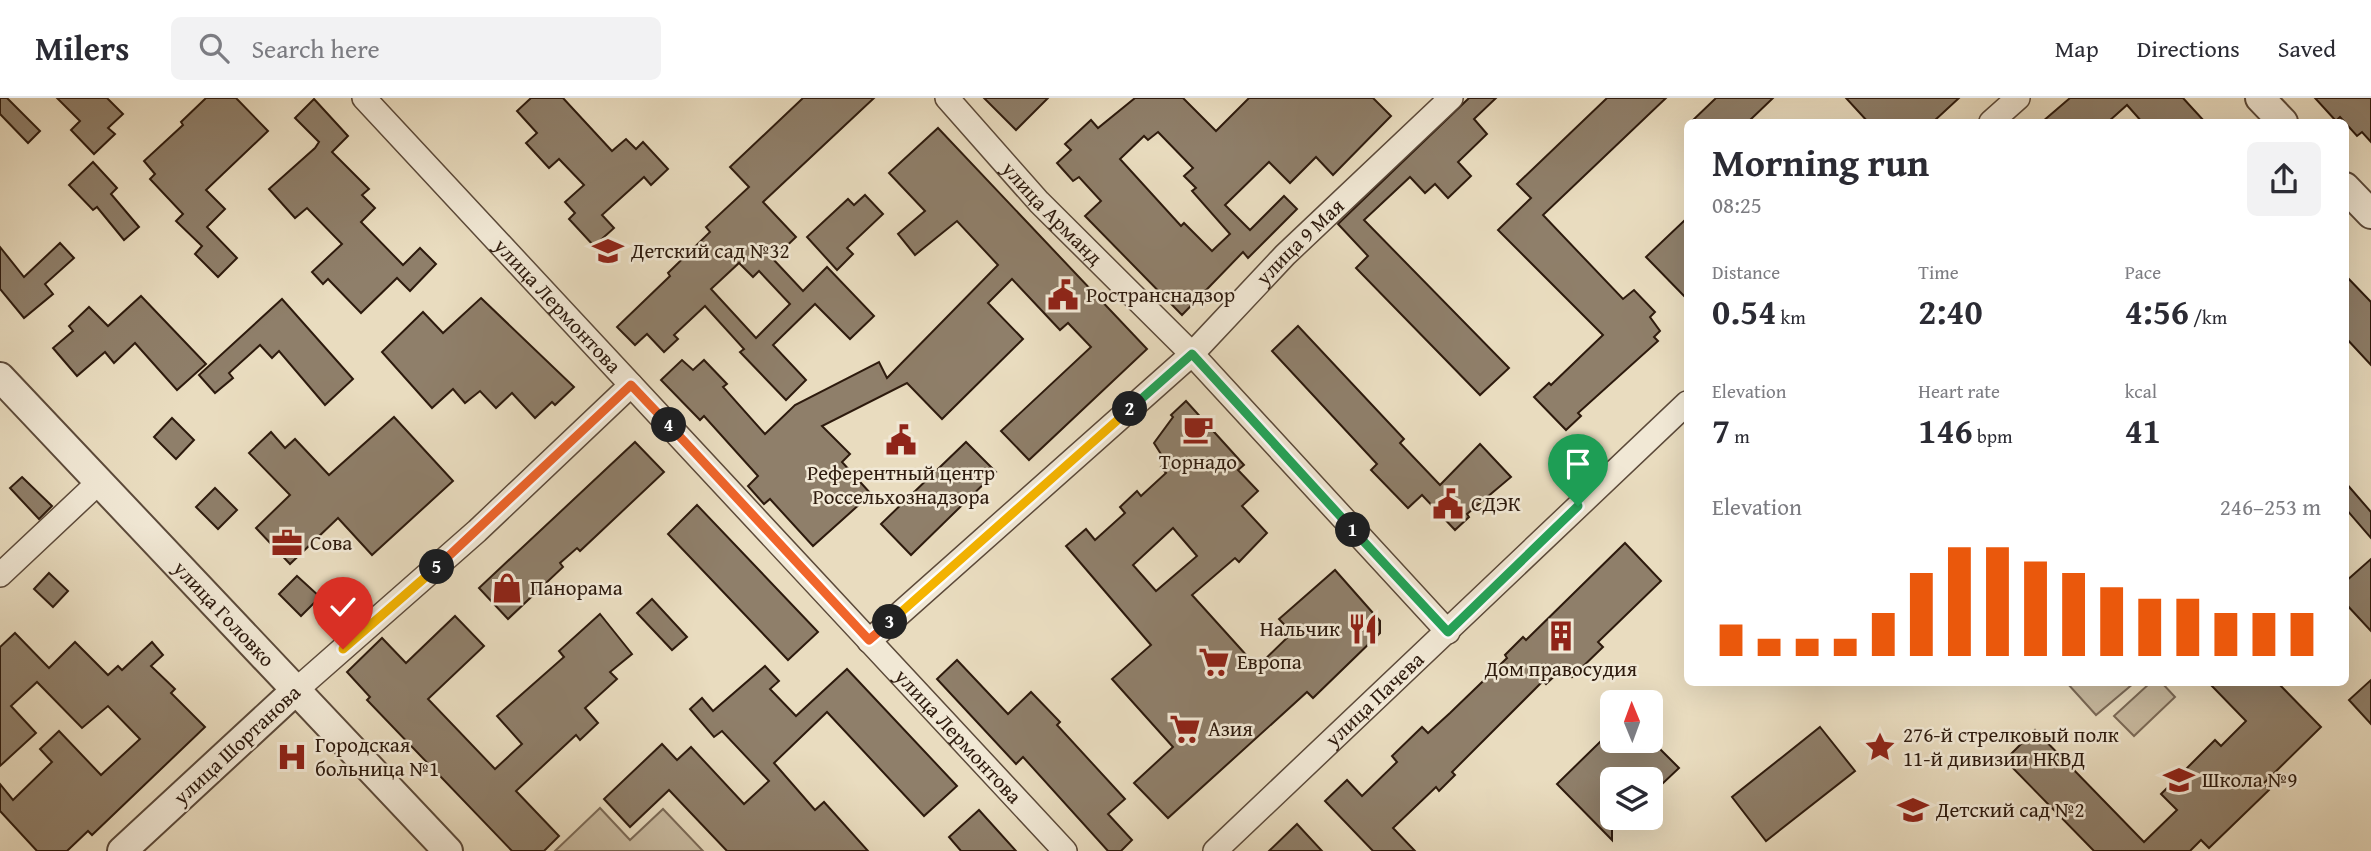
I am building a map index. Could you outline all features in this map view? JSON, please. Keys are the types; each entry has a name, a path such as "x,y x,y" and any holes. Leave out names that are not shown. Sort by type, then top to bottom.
{"street":[{"name":"улица Лермонтова","path":"364,98 1065,851"},
{"name":"улица Арманд","path":"947,98 1039,202 1192,354 1448,632"},
{"name":"улица 9 Мая","path":"869,640 1192,354 1286,255 1451,98"},
{"path":"1994,119 2018,98"},
{"path":"2260,98 2280,119"},
{"path":"2349,191 2371,214"},
{"name":"улица Головко","path":"0,377 448,851"},
{"name":"улица Шортанова","path":"122,851 295,691 477,531 631,385"},
{"name":"улица Пачева","path":"1215,851 1684,406"},
{"path":"0,575 99,482"}],"shaded area":[{"path":"2070,686 2130,686 2096,715"},
{"path":"2147,686 2165,686 2175,697 2134,736 2114,716"},
{"path":"600,808 630,840 663,809 703,851 555,851"}],"building":[{"path":"0,98 7,98 40,131 28,143 0,114"},
{"path":"57,98 107,98 123,114 108,128 115,134 94,154 71,130 80,121"},
{"path":"206,98 236,98 268,131 206,190 225,209 207,227 237,258 218,277 195,254 202,246 176,221 183,214 150,179 155,174 144,161 183,125 181,122"},
{"path":"531,98 563,98 612,151 626,139 636,149 643,142 668,169 651,185 644,177 602,215 614,228 594,246 569,219 575,213 565,202 584,185 559,159 549,168 526,143 537,133 517,111"},
{"path":"803,98 874,98 763,202 796,237 773,259 803,291 827,267 874,316 850,339 815,304 773,345 806,380 786,400 740,352 744,349 705,306 674,335 678,339 664,352 647,334 635,345 617,327 670,276 668,273 710,232 706,227 749,187 730,167","holes":["739,263 753,277 759,271 790,304 756,338 711,289"]},
{"path":"984,98 1048,98 1016,130"},
{"path":"1135,98 1183,98 1216,131 1249,98 1373,98 1391,116 1333,175 1316,157 1290,183 1269,162 1225,205 1250,230 1284,196 1297,209 1248,258 1243,252 1182,315 1085,216 1101,201 1079,177 1073,181 1057,163 1071,150 1065,144 1091,120 1098,128","holes":["1158,132 1193,168 1184,176 1196,188 1192,191 1230,234 1212,251 1184,223 1181,226 1120,159 1144,136 1148,140"]},
{"path":"1469,98 1496,98 1474,119 1487,134 1458,162 1471,176 1448,198 1435,184 1425,193 1410,177 1364,220 1509,368 1480,395 1356,268 1368,256 1338,224"},
{"path":"1607,98 1666,98 1543,215 1623,299 1634,290 1655,312 1650,317 1660,331 1654,337 1658,341 1578,413 1581,416 1566,430 1534,397 1549,383 1551,385 1603,335 1498,230 1531,198 1517,184"},
{"path":"1716,98 1773,98 1751,119 1694,119"},
{"path":"1846,98 1959,98 1936,119 1865,119"},
{"path":"2070,98 2183,98 2202,119 2139,119 2127,105 2111,119 2046,119"},
{"path":"2315,98 2371,98 2371,142 2362,132 2357,136 2349,127 2349,119 2334,119"},
{"path":"314,99 348,136 332,152 369,189 362,195 375,208 361,222 403,265 420,248 436,264 410,291 397,278 361,313 328,279 323,284 312,272 342,244 307,208 295,218 269,189 319,142 295,118"},
{"path":"938,128 1147,349 1029,460 1001,431 1091,347 1068,323 1060,330 1012,279 988,303 1023,339 942,419 907,383 822,426 850,454 842,462 871,494 813,546 770,499 764,504 748,486 758,476 704,416 700,420 661,380 682,360 693,370 704,360 727,384 723,387 765,434 795,405 879,362 887,378 998,265 957,221 915,255 898,234 925,211 889,173"},
{"path":"93,162 117,188 111,194 139,227 124,240 97,207 93,210 69,185"},
{"path":"865,195 883,214 847,248 853,254 837,270 807,237 848,199 854,205"},
{"path":"1684,221 1684,296 1646,257"},
{"path":"60,243 74,258 45,284 53,294 24,318 0,289 0,247 24,277"},
{"path":"2349,279 2371,302 2371,365 2349,341"},
{"path":"141,296 206,364 177,390 135,343 114,363 105,352 77,376 53,348 73,331 69,326 89,307 108,326"},
{"path":"481,298 574,387 555,405 552,402 535,418 512,393 496,408 480,391 465,403 453,389 432,408 382,352 423,312 443,333"},
{"path":"282,299 353,379 325,405 279,351 272,358 260,345 229,373 233,378 215,393 199,375"},
{"path":"1298,326 1404,439 1400,443 1440,485 1480,444 1511,477 1467,514 1469,517 1455,530 1422,495 1408,508 1371,470 1377,464 1272,351"},
{"path":"1186,401 1244,465 1238,470 1258,491 1242,506 1267,533 1239,562 1235,558 1192,595 1257,667 1292,633 1279,619 1335,570 1380,621 1380,633 1313,698 1307,692 1168,818 1134,783 1173,747 1112,679 1151,645 1066,546 1086,529 1095,540 1125,513 1120,507 1137,491 1141,496 1166,473 1161,467 1166,462 1154,443 1173,417 1171,415","holes":["1173,528 1197,556 1156,591 1133,565"]},
{"path":"394,417 453,481 372,555 338,518 290,564 256,528 290,495 249,453 271,432 285,448 295,439 329,475"},
{"path":"172,418 194,440 176,459 154,437"},
{"path":"635,442 664,472 580,551 577,548 560,563 563,567 508,619 479,588"},
{"path":"966,442 996,472 911,555 881,524"},
{"path":"22,477 52,506 39,519 10,488"},
{"path":"2349,487 2371,512 2371,538 2349,513"},
{"path":"215,488 237,510 218,529 196,507"},
{"path":"697,505 818,632 788,660 668,534"},
{"path":"1625,543 1661,581 1598,642 1603,647 1572,677 1563,668 1546,684 1543,681 1452,772 1455,775 1439,791 1436,787 1393,828 1415,851 1373,851 1325,801 1347,780 1362,796 1397,762 1392,756 1422,727 1428,733 1507,658 1505,655 1523,637 1526,640"},
{"path":"2371,559 2371,631 2349,607 2349,578"},
{"path":"49,573 68,591 53,607 34,589"},
{"path":"297,576 320,597 301,616 279,594"},
{"path":"652,599 687,637 672,650 637,613"},
{"path":"600,614 632,654 610,672 617,679 585,708 598,723 580,740 576,735 516,791 559,836 544,851 512,851 367,700 370,697 347,672 382,638 406,663 455,616 484,646 428,699 495,769 522,744 497,716 564,657 559,651"},
{"path":"15,633 49,668 75,642 108,675 118,666 122,670 152,642 163,655 151,666 175,689 171,693 205,727 92,835 88,831 67,851 37,851 0,811 0,784 13,800 52,762 40,749 59,731 101,775 140,739 108,706 82,728 37,682 11,706 36,733 0,766 0,647"},
{"path":"957,660 1008,714 1031,692 1060,722 1057,725 1125,799 1108,814 1132,840 1121,851 1108,851 1023,757 1016,764 937,679"},
{"path":"765,666 779,681 770,689 796,716 847,669 957,786 924,816 827,712 774,763 815,810 824,802 868,851 727,851 669,790 630,827 604,799 662,744 677,760 691,747 744,804 769,781 722,731 714,737 690,709 702,698 713,711"},
{"path":"2371,680 2371,724 2349,700"},
{"path":"2212,686 2281,686 2321,727 2263,784 2269,790 2209,848 2201,840 2190,851 2094,851 2005,760 2035,730 2144,842 2177,810 2161,794 2215,740 2221,746 2246,721"},
{"path":"1820,727 1855,771 1766,841 1732,797"},
{"path":"1600,742 1600,753 1663,752 1679,768 1663,783 1663,767 1600,767 1600,828 1557,784"},
{"path":"979,810 1016,851 961,851 949,837"},
{"path":"1297,824 1322,851 1269,851"},
{"path":"1602,830 1612,830 1612,840"}],"place":[{"name":"Детский сад №32","path":"608,251"},
{"name":"Ространснадзор","path":"1063,295"},
{"name":"Торнадо","path":"1198,429"},
{"name":"Референтный центр Россельхознадзора","path":"901,440"},
{"name":"СДЭК","path":"1448,504"},
{"name":"Сова","path":"287,543"},
{"name":"Панорама","path":"507,588"},
{"name":"Нальчик","path":"1363,629"},
{"name":"Дом правосудия","path":"1561,636"},
{"name":"Европа","path":"1214,662"},
{"name":"Азия","path":"1185,729"},
{"name":"276-й стрелковый полк 11-й дивизии НКВД","path":"1880,747"},
{"name":"Городская больница №1","path":"292,757"},
{"name":"Школа №9","path":"2179,780"},
{"name":"Детский сад №2","path":"1913,810"}],"route":[{"path":"343,649 477,531 631,385 869,640 1192,354 1448,632 1578,506"}]}
